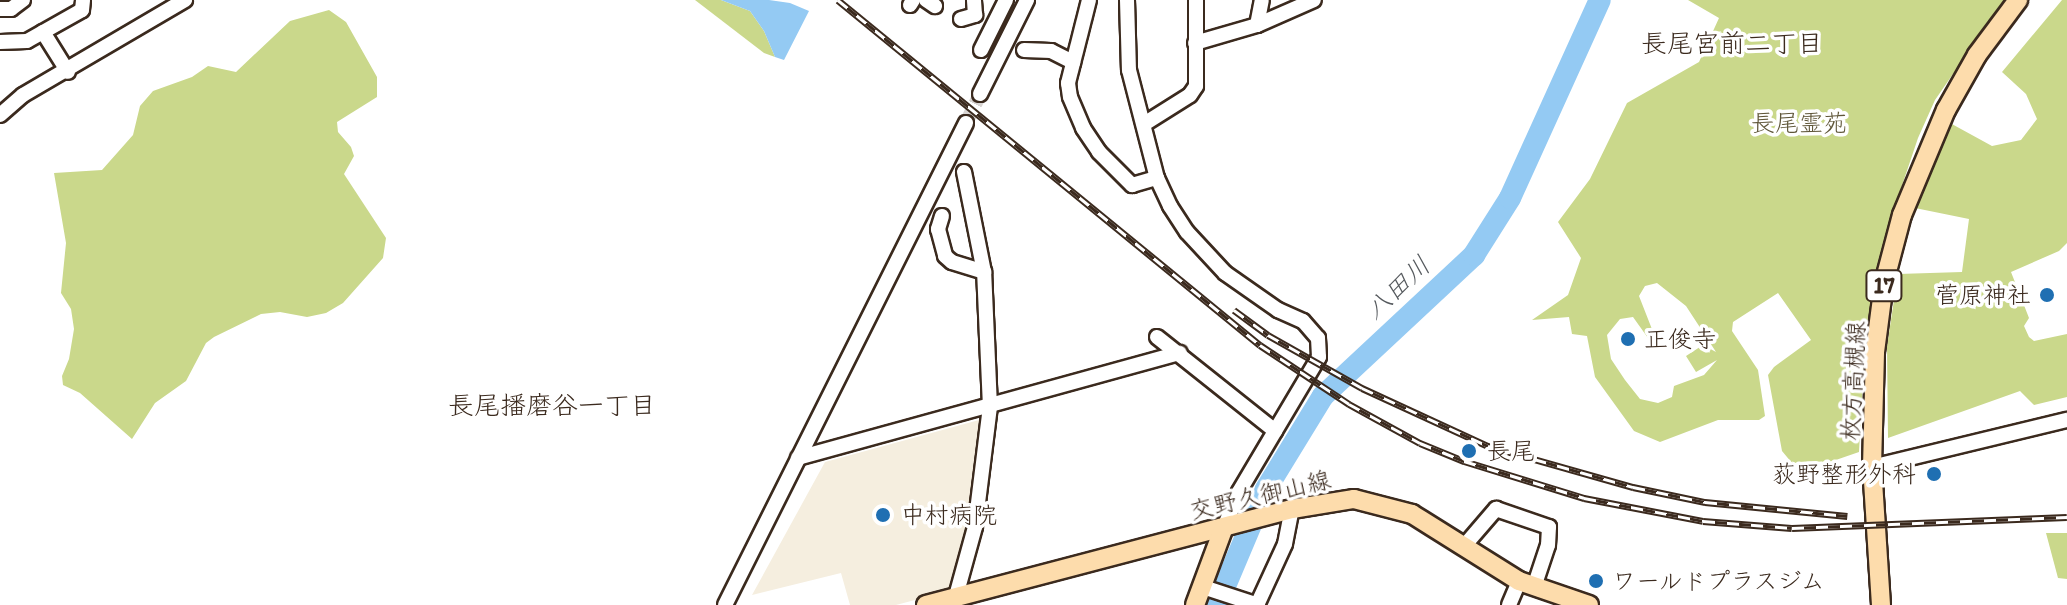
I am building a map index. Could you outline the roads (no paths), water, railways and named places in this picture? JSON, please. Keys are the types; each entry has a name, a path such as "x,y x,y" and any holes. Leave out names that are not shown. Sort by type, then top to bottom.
{"main road":[{"name":"枚方高槻線","path":"1881,605 1872,467 1875,352 1884,283 1902,215 1946,110 1977,55 2018,0"},
{"name":"交野久御山線","path":"933,604 1286,511 1354,499 1379,502 1412,514 1527,584 1589,605"},
{"path":"1195,605 1206,589 1232,525"}],"street":[{"path":"0,9 11,9 23,0"},
{"path":"0,42 27,41 82,10 83,0"},
{"path":"0,115 23,95 68,72 185,0"},
{"path":"981,50 1006,0"},
{"path":"980,94 1027,0"},
{"path":"1089,0 1068,83 1070,97 1083,128 1099,152 1132,185 1157,178"},
{"path":"1127,0 1129,70 1157,178 1170,206 1205,253 1225,273 1311,328 1318,338 1319,357 1239,492 1232,525"},
{"path":"1144,124 1190,95 1196,86 1199,73 1195,43 1196,0"},
{"path":"1257,25 1262,0"},
{"path":"1195,43 1257,25 1314,0"},
{"path":"974,1 998,15"},
{"path":"961,19 975,15 974,1"},
{"path":"43,32 68,72"},
{"path":"1024,50 1051,51 1073,62"},
{"path":"725,605 966,123"},
{"path":"956,596 975,527 990,407 984,272 964,172"},
{"path":"942,216 938,229 945,256 952,262 984,272"},
{"path":"1157,337 1275,431"},
{"path":"798,458 1180,353"},
{"path":"1872,467 2067,420"},
{"path":"1465,545 1496,509 1515,512 1549,527 1548,545 1527,584 1509,605"},
{"path":"1206,589 1258,605 1285,544 1286,511"}],"water":[{"path":"721,0 769,0 790,3 809,11 784,60 775,57 764,31 750,11"}],"waterway":[{"name":"八田川","path":"1217,605 1266,489 1323,396 1474,255 1510,198 1600,0"}],"tunnel":[{"path":"966,123 980,94"}],"railway":[{"path":"838,0 1260,345 1349,404 1420,443 1464,461 1584,498 1703,521 1792,528 2067,517"},
{"path":"1234,310 1268,335 1362,388 1488,446 1633,487 1705,502 1847,516"}],"place":[{"name":"菅原神社","path":"2047,295"},
{"name":"正俊寺","path":"1628,339"},
{"name":"長尾","path":"1469,451"},
{"name":"荻野整形外科","path":"1934,474"},
{"name":"中村病院","path":"883,515"},
{"name":"ワールドプラスジム","path":"1596,581"}],"district":[{"name":"長尾宮前二丁目","path":"1732,44"},
{"name":"長尾播磨谷一丁目","path":"552,406"}],"park label":[{"name":"長尾霊苑","path":"1799,123"}]}
